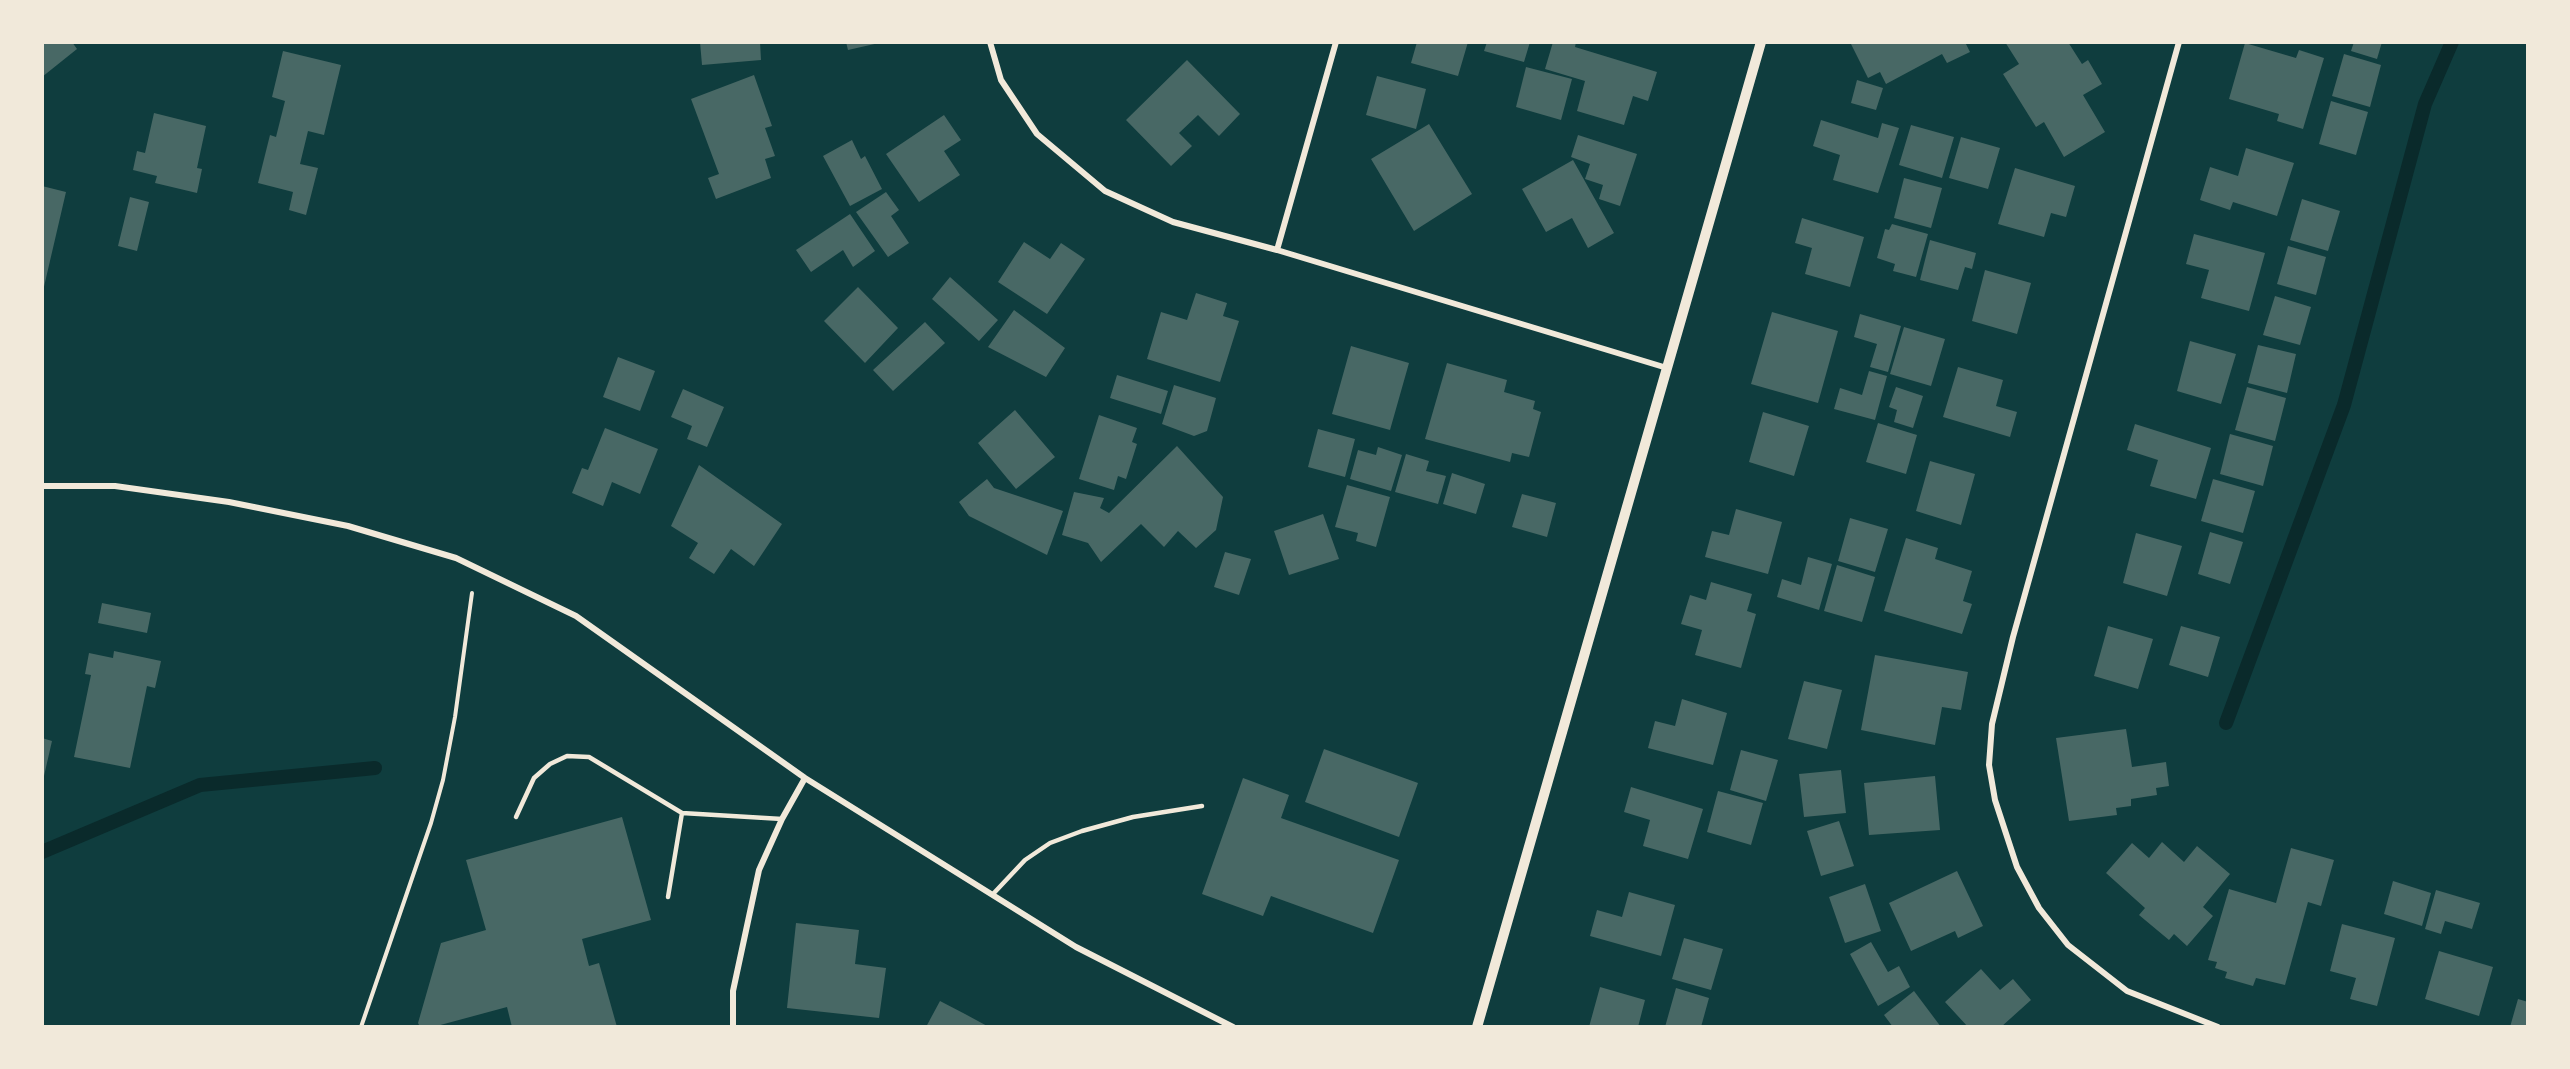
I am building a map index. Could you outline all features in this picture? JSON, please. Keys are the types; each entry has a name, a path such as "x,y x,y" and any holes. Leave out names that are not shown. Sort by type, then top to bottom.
{"street":[{"path":"990,42 1001,80 1037,134 1105,191 1173,222 1277,250 1666,368"},
{"path":"1277,250 1336,42"},
{"path":"1477,1027 1761,42"},
{"path":"2179,42 2013,637 1992,724 1989,765 1995,800 2017,867 2039,908 2068,945 2127,991 2218,1027"},
{"path":"42,486 116,486 229,502 348,526 456,558 576,616 805,778 1076,947 1233,1027"},
{"path":"732,1027 733,991 759,870 782,819 805,778"}],"lane":[{"path":"516,817 534,778 549,764 567,756 589,757 682,813 782,819"},
{"path":"993,894 1025,860 1050,843 1082,831 1133,817 1202,806"},
{"path":"668,897 682,813"}],"path":[{"path":"361,1027 431,823 442,780 455,717 475,568"}],"building":[{"path":"42,42 72,42 77,49 42,77"},
{"path":"700,42 760,42 761,60 702,65"},
{"path":"846,42 879,42 879,43 848,50"},
{"path":"1417,42 1468,42 1458,76 1411,63"},
{"path":"1487,42 1530,42 1524,62 1484,51"},
{"path":"1553,42 1576,42 1575,47 1657,72 1648,101 1633,96 1624,125 1577,111 1585,81 1545,69"},
{"path":"1850,42 1965,42 1970,52 1947,63 1942,54 1886,84 1880,72 1868,78"},
{"path":"2005,42 2068,42 2082,64 2088,60 2102,84 2083,95 2105,132 2064,157 2044,122 2036,127 2003,74 2019,64"},
{"path":"2354,42 2382,42 2377,59 2351,51"},
{"path":"2245,43 2296,58 2299,50 2324,58 2303,129 2277,121 2279,114 2229,99"},
{"path":"283,51 341,65 324,135 308,131 300,164 318,168 306,215 289,210 293,192 258,183 270,135 276,137 285,101 272,97"},
{"path":"2344,54 2381,65 2370,107 2332,96"},
{"path":"1187,60 1240,114 1219,136 1198,115 1179,133 1192,146 1171,166 1126,120"},
{"path":"1526,67 1572,79 1561,120 1516,107"},
{"path":"754,75 772,126 765,128 775,156 765,159 771,178 716,199 708,178 719,174 691,99"},
{"path":"1377,76 1426,89 1416,129 1366,115"},
{"path":"1857,80 1883,88 1876,110 1851,103"},
{"path":"2331,101 2368,112 2356,155 2319,144"},
{"path":"154,113 206,126 197,168 202,169 197,193 155,183 157,176 133,170 137,151 145,153"},
{"path":"944,115 961,140 944,151 960,175 919,202 886,154"},
{"path":"1821,120 1878,138 1882,123 1899,128 1878,193 1833,180 1840,155 1813,146"},
{"path":"1429,124 1472,194 1414,231 1371,159"},
{"path":"1911,125 1954,137 1942,178 1899,165"},
{"path":"1578,135 1637,154 1620,206 1599,199 1603,185 1585,179 1590,164 1571,157"},
{"path":"1961,137 2000,148 1988,189 1949,178"},
{"path":"852,140 861,159 865,156 882,189 850,206 823,156"},
{"path":"2246,148 2294,163 2277,216 2233,202 2230,210 2200,200 2210,167 2238,176"},
{"path":"1573,160 1614,233 1588,248 1572,218 1546,232 1522,189"},
{"path":"2015,168 2075,186 2066,217 2051,213 2044,237 1998,224"},
{"path":"1904,178 1942,188 1931,228 1894,218"},
{"path":"42,186 66,192 43,291 42,291"},
{"path":"886,192 899,210 891,216 909,243 888,257 856,212"},
{"path":"130,197 149,202 137,251 118,246"},
{"path":"2302,199 2340,211 2328,251 2290,240"},
{"path":"850,214 875,251 853,267 843,250 811,272 796,250"},
{"path":"1802,218 1864,237 1850,287 1805,274 1812,248 1795,243"},
{"path":"1892,224 1928,234 1916,277 1893,271 1895,264 1877,258 1885,229 1889,230"},
{"path":"2194,234 2265,253 2249,311 2201,298 2209,270 2186,264"},
{"path":"1930,240 1976,253 1972,269 1965,267 1958,290 1920,280"},
{"path":"1024,242 1050,259 1061,243 1085,259 1047,314 998,282"},
{"path":"2288,246 2326,257 2316,295 2277,284"},
{"path":"1985,270 2031,283 2017,334 1972,321"},
{"path":"950,277 998,320 979,341 932,299"},
{"path":"858,287 898,328 865,363 824,321"},
{"path":"1196,293 1227,303 1223,316 1239,321 1220,382 1147,359 1161,312 1187,320"},
{"path":"2275,296 2311,307 2300,345 2263,335"},
{"path":"1014,310 1065,348 1046,377 988,347"},
{"path":"1772,312 1838,331 1818,403 1751,384"},
{"path":"1860,314 1901,326 1888,372 1870,367 1877,344 1854,337"},
{"path":"925,322 945,343 893,391 873,370"},
{"path":"1904,327 1945,339 1931,386 1890,374"},
{"path":"2190,341 2236,354 2221,404 2177,391"},
{"path":"2258,345 2296,354 2287,393 2248,383"},
{"path":"1351,346 1409,363 1390,430 1332,414"},
{"path":"618,357 655,371 640,411 603,397"},
{"path":"1447,363 1507,380 1504,392 1535,401 1533,409 1541,412 1529,457 1512,453 1510,462 1425,439"},
{"path":"1958,367 2003,380 1996,406 2017,412 2010,437 1943,417"},
{"path":"1869,371 1887,376 1875,420 1834,409 1840,388 1862,395"},
{"path":"1117,375 1168,391 1161,414 1110,398"},
{"path":"1174,385 1216,398 1207,431 1194,436 1162,424"},
{"path":"1896,387 1923,396 1913,428 1894,422 1897,410 1889,407"},
{"path":"2247,387 2286,398 2275,441 2235,430"},
{"path":"683,389 724,407 707,447 687,439 692,426 671,417"},
{"path":"1015,410 1055,457 1016,489 978,443"},
{"path":"1763,412 1809,426 1794,476 1749,462"},
{"path":"1099,415 1137,428 1132,442 1137,444 1126,479 1118,476 1114,490 1079,479"},
{"path":"1878,423 1917,435 1906,474 1866,462"},
{"path":"2135,424 2211,448 2196,499 2150,486 2158,460 2127,450"},
{"path":"605,428 658,449 640,494 612,482 603,506 572,493 582,468 588,470"},
{"path":"1318,429 1355,439 1345,477 1308,467"},
{"path":"2230,434 2273,446 2263,486 2220,474"},
{"path":"1177,446 1223,497 1216,530 1196,548 1178,531 1164,547 1141,524 1101,562 1088,543 1062,535 1074,492 1104,498 1100,508 1109,513"},
{"path":"1378,447 1402,455 1391,491 1350,479 1358,450 1376,455"},
{"path":"1406,454 1429,461 1426,471 1446,476 1438,504 1395,492"},
{"path":"1930,461 1975,474 1961,525 1916,511"},
{"path":"699,465 782,524 754,566 731,549 714,574 689,558 698,543 671,526"},
{"path":"1452,473 1485,484 1476,514 1443,504"},
{"path":"987,479 994,488 1063,511 1047,555 969,516 959,502"},
{"path":"2213,479 2255,491 2243,533 2201,521"},
{"path":"1347,485 1390,497 1376,547 1356,541 1358,533 1335,527"},
{"path":"1522,494 1556,503 1547,537 1512,527"},
{"path":"1736,509 1782,522 1768,574 1705,557 1712,531 1729,535"},
{"path":"1323,514 1339,559 1289,575 1274,531"},
{"path":"1850,518 1888,529 1875,572 1838,561"},
{"path":"2210,532 2243,542 2230,584 2198,574"},
{"path":"2136,533 2182,546 2167,596 2123,583"},
{"path":"1906,538 1938,548 1935,559 1972,571 1963,601 1972,604 1962,634 1884,611"},
{"path":"1225,552 1251,559 1239,595 1214,587"},
{"path":"1808,557 1832,564 1819,610 1777,597 1782,579 1801,585"},
{"path":"1837,565 1875,577 1862,622 1824,611"},
{"path":"1711,582 1752,594 1747,611 1756,614 1741,668 1695,655 1702,630 1681,624 1690,595 1706,600"},
{"path":"102,603 151,613 147,633 98,623"},
{"path":"2108,626 2153,639 2138,689 2094,676"},
{"path":"2181,626 2220,637 2208,677 2169,665"},
{"path":"114,651 161,661 155,688 147,686 130,768 74,757 91,675 85,674 89,653 113,658"},
{"path":"1875,655 1968,672 1961,710 1942,707 1935,745 1861,730"},
{"path":"1804,681 1842,690 1827,749 1788,739"},
{"path":"1682,699 1727,713 1713,765 1648,748 1655,721 1675,726"},
{"path":"2126,729 2132,767 2166,762 2169,786 2156,788 2157,795 2131,799 2131,806 2116,808 2117,815 2069,821 2056,738"},
{"path":"42,738 52,741 44,776 42,776"},
{"path":"1324,749 1418,783 1399,837 1305,802"},
{"path":"1741,750 1778,760 1766,801 1730,790"},
{"path":"1841,770 1846,813 1804,817 1799,774"},
{"path":"1935,776 1940,830 1869,835 1864,783"},
{"path":"1243,778 1289,795 1281,818 1399,860 1373,933 1271,896 1263,916 1202,894"},
{"path":"1631,787 1703,809 1688,859 1643,846 1650,820 1624,812"},
{"path":"1718,791 1763,803 1751,845 1707,832"},
{"path":"622,817 651,920 582,939 589,966 599,963 617,1027 512,1027 507,1007 433,1027 420,1027 418,1023 441,943 486,930 466,860"},
{"path":"1839,821 1854,866 1821,876 1807,831"},
{"path":"2162,842 2184,862 2197,846 2230,874 2203,907 2213,916 2187,946 2174,934 2169,940 2139,915 2145,908 2106,873 2132,843 2149,858"},
{"path":"2291,848 2334,860 2321,906 2308,902 2285,985 2256,978 2253,986 2225,978 2227,972 2215,968 2217,962 2208,960 2229,889 2276,903"},
{"path":"1957,871 1983,926 1958,938 1955,931 1911,951 1889,903"},
{"path":"2393,881 2431,893 2422,926 2384,914"},
{"path":"1865,884 1881,931 1845,943 1829,897"},
{"path":"2436,890 2480,903 2472,929 2445,921 2441,934 2425,929"},
{"path":"1629,892 1675,905 1661,956 1590,936 1597,910 1622,917"},
{"path":"796,923 859,930 855,964 886,968 879,1018 787,1008"},
{"path":"2342,924 2395,938 2377,1006 2350,999 2356,978 2330,971"},
{"path":"1684,938 1723,949 1711,990 1672,979"},
{"path":"1871,942 1888,972 1899,966 1910,987 1878,1006 1850,954"},
{"path":"2439,951 2493,967 2479,1016 2425,999"},
{"path":"1981,969 2000,990 2013,979 2031,1000 2001,1027 1968,1027 1945,1002"},
{"path":"1600,987 1645,1000 1638,1027 1589,1027"},
{"path":"1676,988 1709,998 1701,1027 1665,1027"},
{"path":"1914,991 1941,1027 1893,1027 1884,1015"},
{"path":"2518,999 2528,1002 2528,1027 2510,1027"},
{"path":"940,1001 965,1014 989,1027 926,1027"}],"waterway":[{"path":"2226,723 2344,405 2425,104 2452,42"},
{"path":"42,852 200,785 375,768"}]}
